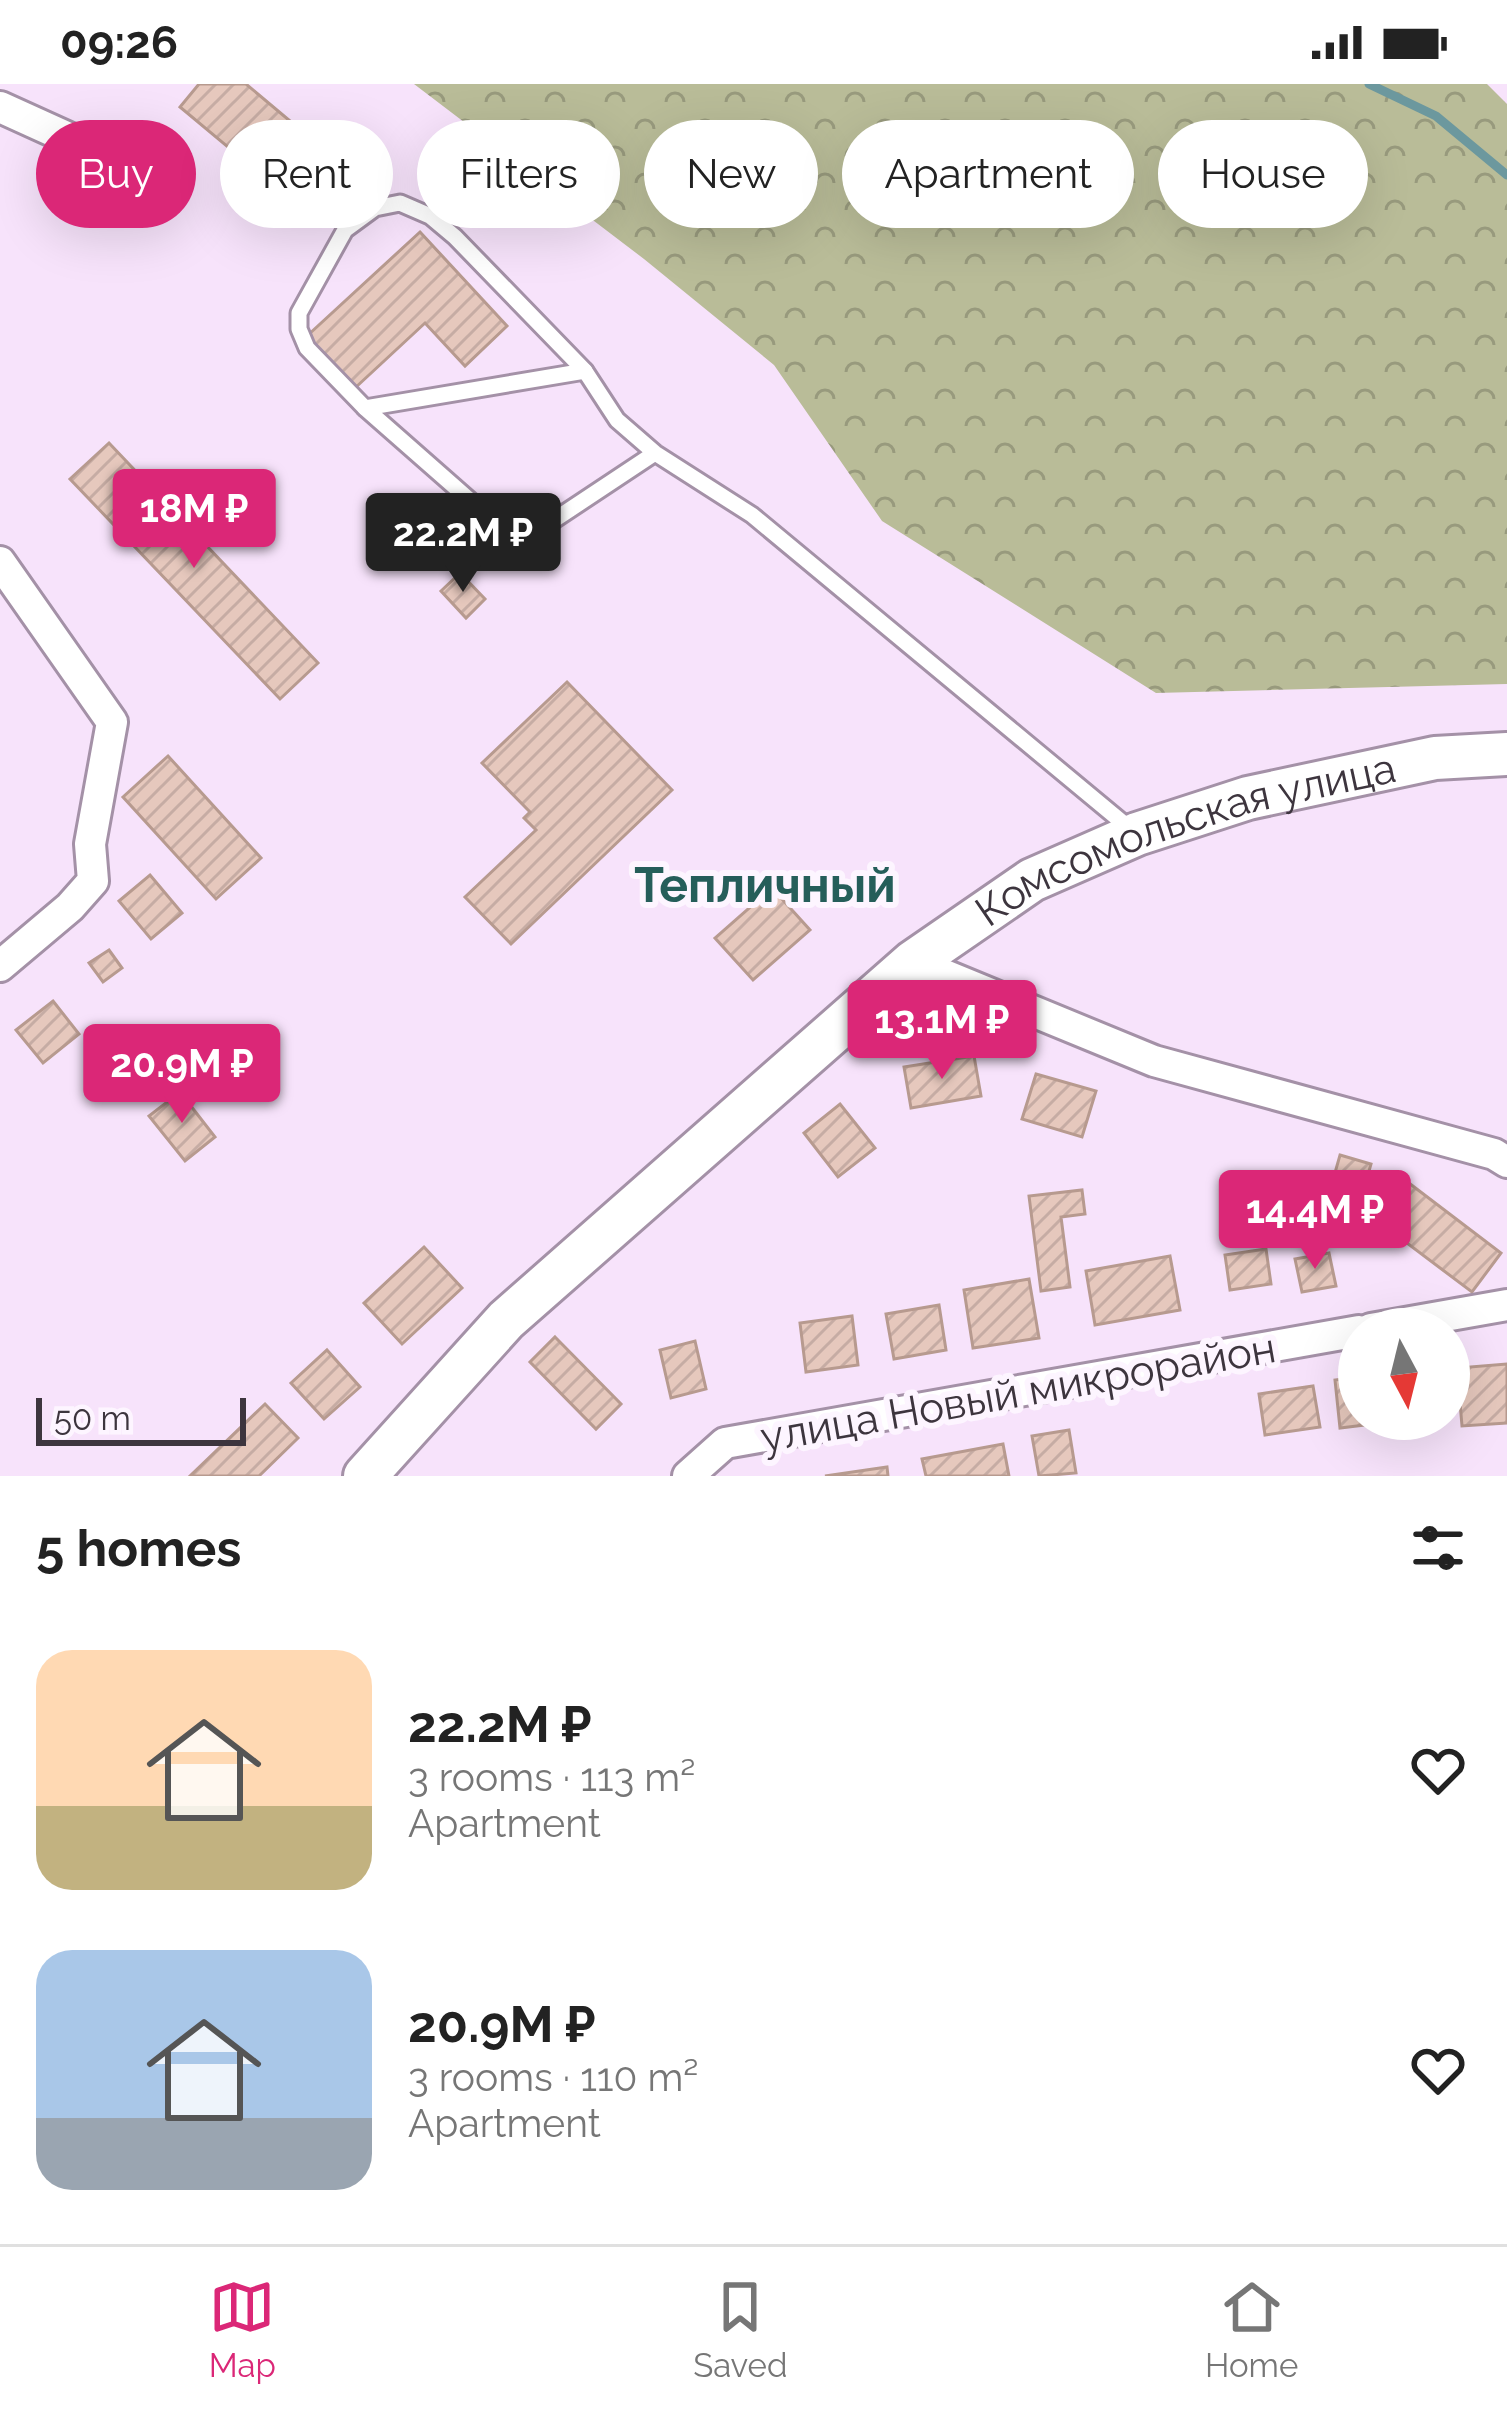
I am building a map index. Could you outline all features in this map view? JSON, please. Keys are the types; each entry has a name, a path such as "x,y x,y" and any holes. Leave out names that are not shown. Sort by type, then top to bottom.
{"street":[{"path":"0,106 36,122"},
{"path":"0,562 112,722 90,844 93,881 70,907 0,966"},
{"name":"Комсомольская улица","path":"365,1476 506,1321 913,962 1032,880 1137,834 1271,793 1435,758 1507,754"},
{"path":"913,962 1154,1061 1494,1154 1507,1162"},
{"path":"1470,1312 1507,1305"},
{"name":"улица Новый микрорайон","path":"688,1476 724,1443 1338,1335"}],"lane":[{"path":"655,453 536,532 506,532 365,408 307,348 299,313 345,230 375,208 400,203 430,216 585,371 617,420 655,453 752,515 1137,834"},
{"path":"365,408 585,371"}],"green space":[{"path":"414,84 1487,84 1507,104 1507,684 1156,693 882,521 774,365 603,228 620,228 620,120 461,120"}],"building":[{"path":"199,84 246,84 289,120 220,120 220,140 180,107"},
{"path":"420,232 507,326 465,366 425,323 355,388 307,336"},
{"path":"109,443 318,663 280,699 70,479"},
{"path":"460,573 485,599 466,618 441,591"},
{"path":"567,682 672,790 511,944 465,897 536,830 524,818 530,812 482,763"},
{"path":"168,756 261,858 216,899 123,797"},
{"path":"150,875 182,913 151,939 119,901"},
{"path":"772,888 810,930 753,980 715,938"},
{"path":"109,950 122,968 103,982 89,963"},
{"path":"53,1001 79,1034 43,1063 16,1030"},
{"path":"974,1056 981,1096 911,1108 904,1067"},
{"path":"1036,1074 1096,1091 1082,1137 1022,1119"},
{"path":"180,1092 215,1137 185,1161 149,1116"},
{"path":"840,1104 875,1148 838,1177 804,1133"},
{"path":"1340,1155 1371,1164 1358,1210 1327,1201"},
{"path":"1401,1177 1501,1253 1472,1292 1371,1216"},
{"path":"1082,1190 1085,1214 1061,1217 1070,1287 1041,1291 1029,1196"},
{"path":"424,1247 462,1288 402,1344 364,1303"},
{"path":"1266,1249 1271,1284 1230,1290 1225,1255"},
{"path":"1329,1253 1336,1286 1302,1292 1295,1259"},
{"path":"1170,1256 1180,1310 1095,1325 1086,1271"},
{"path":"1029,1279 1039,1338 973,1348 964,1290"},
{"path":"939,1305 946,1350 894,1359 886,1314"},
{"path":"852,1316 858,1365 806,1372 800,1323"},
{"path":"555,1337 621,1404 596,1429 530,1362"},
{"path":"695,1341 706,1389 671,1398 660,1350"},
{"path":"327,1350 360,1387 324,1419 291,1383"},
{"path":"1507,1364 1507,1423 1470,1425 1470,1367"},
{"path":"1313,1386 1320,1427 1265,1435 1259,1394"},
{"path":"265,1404 298,1438 259,1476 190,1476"},
{"path":"1069,1430 1076,1473 1039,1476 1032,1436"},
{"path":"1003,1444 1009,1476 926,1476 922,1459"},
{"path":"887,1467 888,1476 825,1476"}],"waterway":[{"path":"1369,84 1436,116 1507,175"}],"district":[{"name":"Тепличный","path":"765,885"}]}
